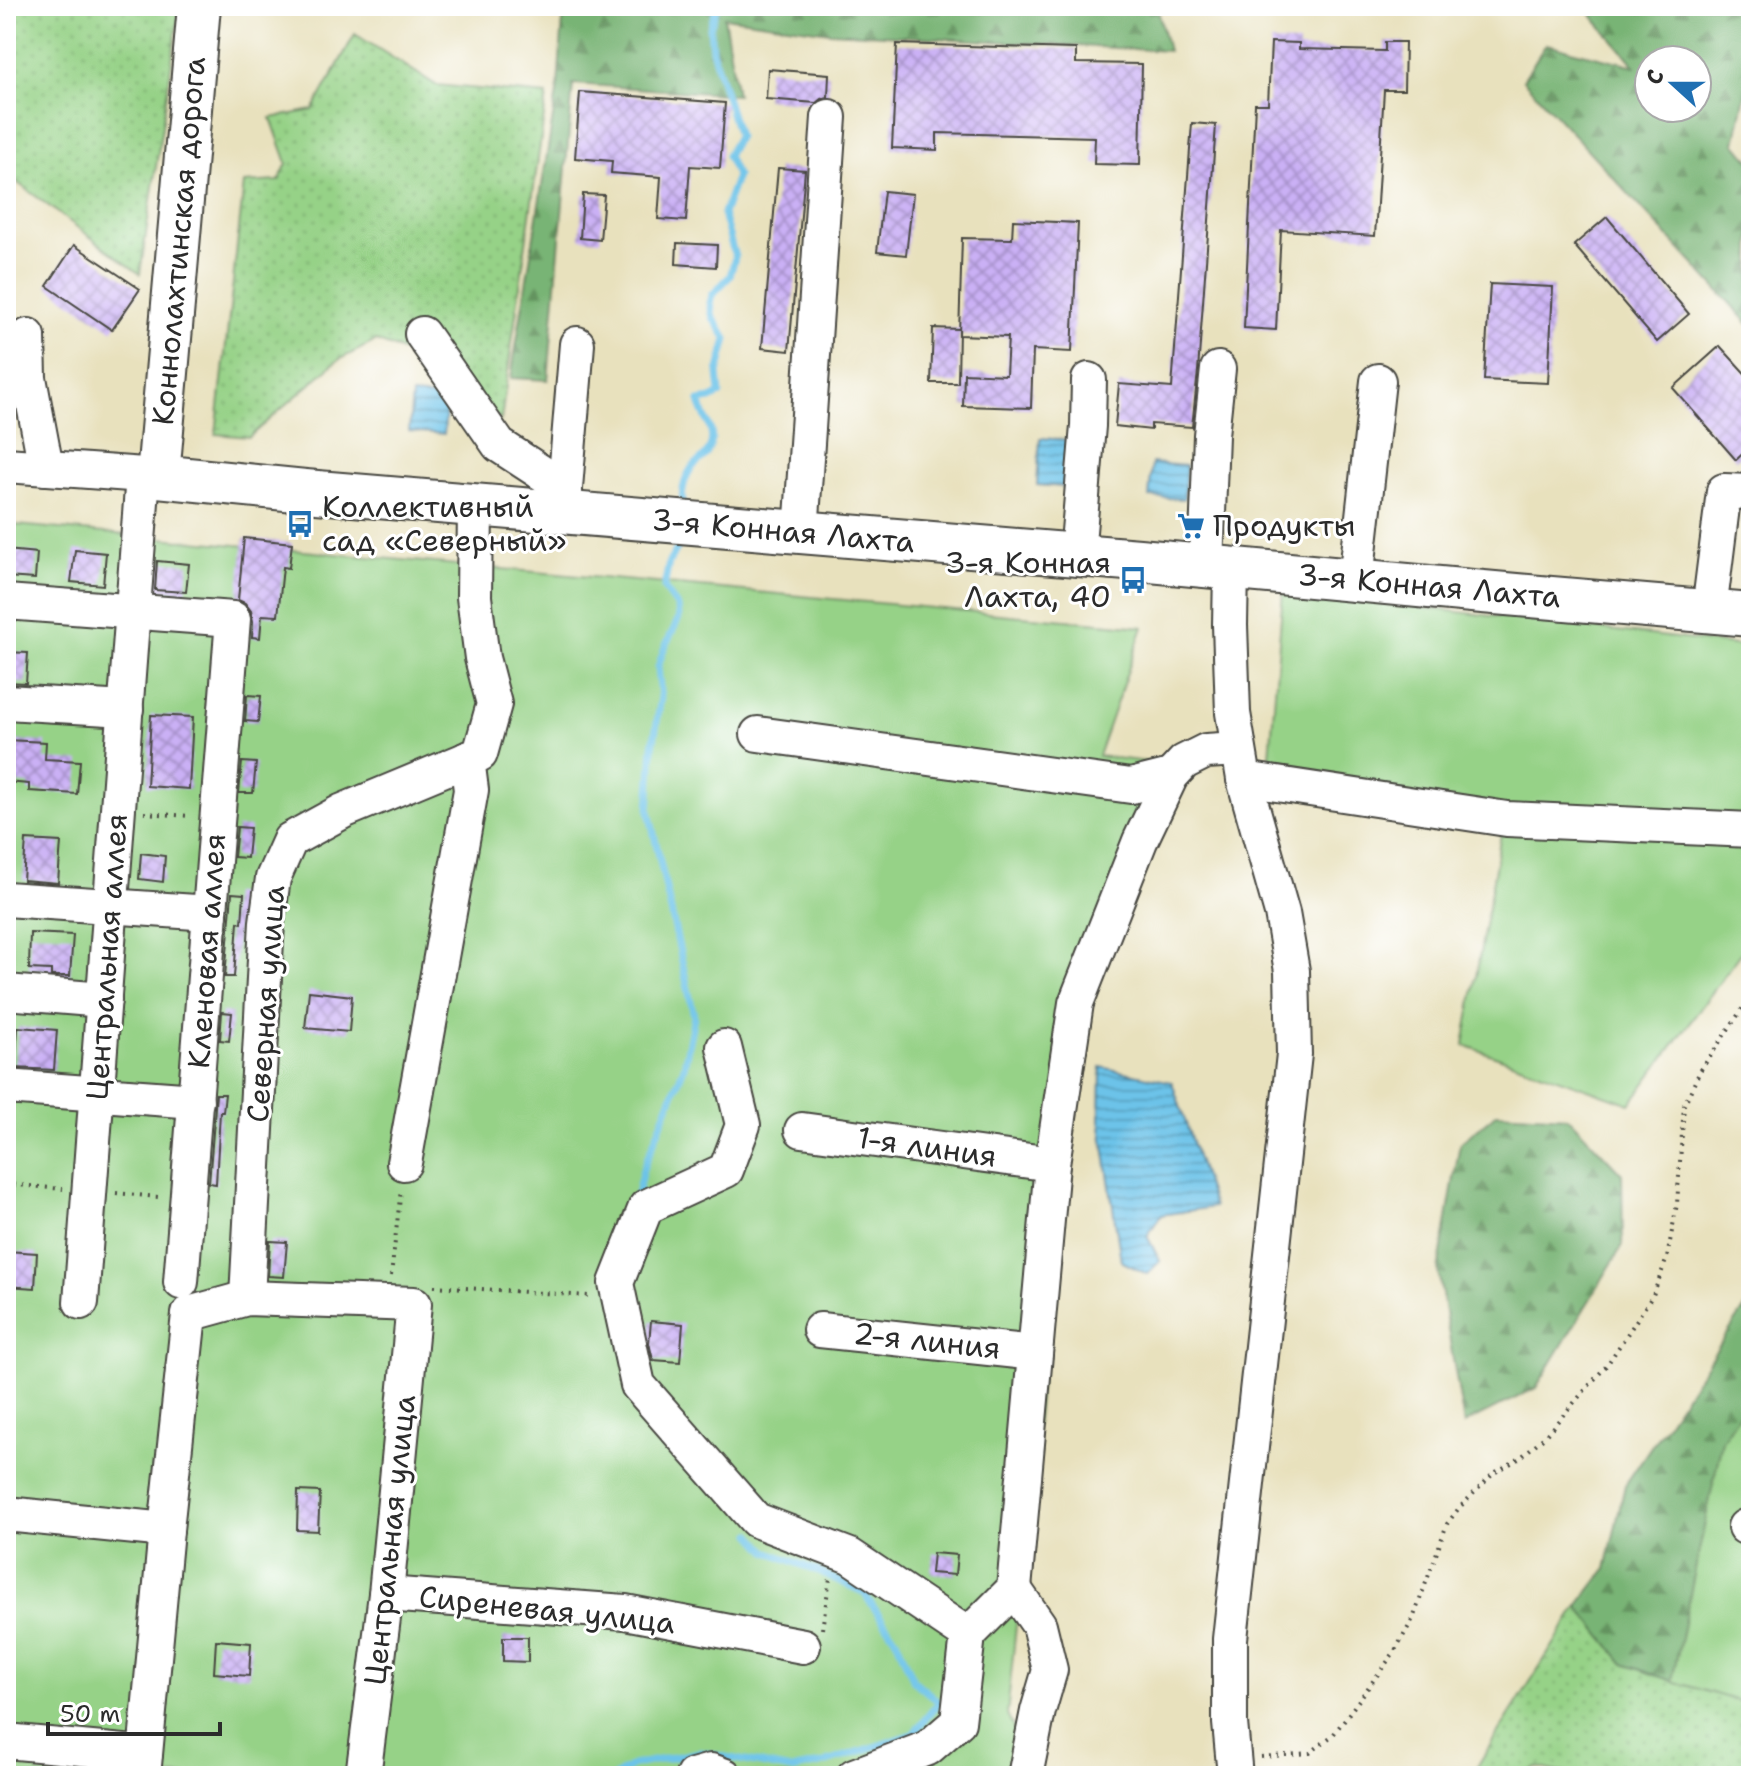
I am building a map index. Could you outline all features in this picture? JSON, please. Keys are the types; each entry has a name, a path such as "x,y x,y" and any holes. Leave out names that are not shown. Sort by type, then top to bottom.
{"main road":[{"name":"Коннолахтинская дорога","path":"151,476 199,6"},
{"name":"3-я Конная Лахта","path":"151,476 475,505 565,500 678,522 1751,615"}],"street":[{"path":"801,533 829,117"},
{"path":"422,334 499,445 565,500"},
{"path":"28,336 29,378 46,468"},
{"path":"565,500 577,344"},
{"path":"1218,369 1211,435 1219,567 1230,625 1233,713 1241,764 1282,913 1292,971 1294,1054 1230,1639 1233,1768"},
{"path":"1077,555 1089,380"},
{"path":"1356,580 1378,381"},
{"name":"3-я Конная Лахта","path":"6,465 151,476"},
{"name":"Центральная аллея","path":"81,1302 133,612 151,476"},
{"path":"1709,611 1724,491 1751,492"},
{"path":"404,1163 471,790 467,759 480,754 494,704 482,658 474,597 475,505"},
{"path":"6,602 133,612"},
{"name":"Кленовая аллея","path":"133,612 233,619 181,1282"},
{"path":"6,702 126,709"},
{"path":"758,734 1131,786 1171,776"},
{"path":"1025,1776 1050,1670 1039,1625 1014,1589 1052,1164 1076,1003 1140,841 1171,776 1184,762 1206,751 1241,764 1507,819 1751,830"},
{"name":"Северная улица","path":"247,1298 267,922 273,878 290,840 343,811 467,759"},
{"path":"6,899 210,913"},
{"path":"6,992 104,1000"},
{"path":"724,1047 743,1125 726,1170 646,1207 616,1283 638,1385 756,1520 850,1556 968,1635"},
{"path":"6,1087 196,1101"},
{"name":"1-я линия","path":"802,1130 1052,1164"},
{"path":"6,1741 144,1765 189,1314 247,1298 401,1304"},
{"name":"Центральная улица","path":"363,1776 386,1594 401,1304"},
{"name":"2-я линия","path":"820,1330 1035,1353"},
{"path":"6,1514 166,1530"},
{"path":"854,1776 928,1748 958,1722 968,1635 1014,1589"},
{"name":"Сиреневая улица","path":"386,1594 625,1612 803,1646"},
{"path":"693,1776 711,1771 725,1776"}],"path":[{"path":"117,811 217,818"},
{"path":"1233,1768 1310,1753 1333,1735 1393,1654 1413,1619 1447,1524 1494,1473 1520,1458 1544,1437 1607,1365 1653,1295 1667,1258 1677,1204 1684,1105 1700,1071 1751,996"},
{"path":"401,1304 404,1163"},
{"path":"401,1304 416,1284 593,1296"}],"green space":[{"path":"6,6 180,6 140,274 6,174"},
{"path":"564,6 1157,6 1168,51 830,32 724,17 737,95 573,84 548,380 511,378 558,86"},
{"path":"1584,6 1751,6 1751,86 1747,86 1735,143 1751,161 1751,326 1523,80 1546,44 1633,66 1633,124 1713,124 1713,44 1633,44 1633,64"},
{"path":"355,34 436,85 547,95 501,420 423,359 376,341 338,360 249,437 216,434 244,183 279,181 287,163 271,118 313,110"},
{"path":"6,524 1143,627 1098,756 1156,763 1079,1000 1007,1715 1037,1776 6,1776"},
{"path":"1283,591 1751,647 1751,910 1742,952 1630,1104 1464,1045 1505,811 1269,769"},
{"path":"1497,1113 1568,1117 1622,1174 1623,1245 1536,1388 1464,1424 1438,1271 1460,1143"},
{"path":"1751,1299 1751,1396 1722,1441 1672,1681 1624,1664 1578,1606 1606,1569 1625,1485"},
{"path":"1751,1396 1751,1705 1672,1681 1722,1441"},
{"path":"1578,1606 1624,1664 1751,1705 1751,1776 1577,1776 1536,1767 1523,1776 1471,1776"}],"water":[{"path":"412,395 447,398 444,434 409,431"},
{"path":"1040,438 1067,440 1064,487 1037,485"},
{"path":"1152,463 1186,466 1184,499 1149,497"},
{"path":"1101,1067 1172,1082 1214,1207 1161,1215 1147,1236 1160,1261 1147,1274 1121,1261 1100,1119"}],"building":[{"path":"1271,42 1299,43 1299,49 1385,51 1385,42 1405,42 1404,90 1384,90 1375,236 1281,230 1276,330 1244,328 1255,104 1268,104"},
{"path":"897,44 1076,49 1076,63 1142,64 1140,165 1094,164 1095,137 937,133 937,150 892,148"},
{"path":"768,69 829,74 828,97 816,103 766,99"},
{"path":"580,92 725,103 720,168 690,166 686,221 658,219 661,177 611,173 612,161 575,158"},
{"path":"1192,123 1216,125 1192,427 1151,424 1151,430 1115,426 1119,384 1172,388"},
{"path":"778,168 805,170 789,351 762,348"},
{"path":"884,191 913,194 906,255 877,252"},
{"path":"583,194 604,195 600,240 580,238"},
{"path":"1607,217 1689,314 1657,342 1574,245"},
{"path":"1013,220 1078,223 1072,352 1033,350 1031,408 963,406 964,373 1006,375 1008,337 959,335 962,238 1012,239"},
{"path":"677,243 717,245 716,267 676,264"},
{"path":"74,245 140,289 112,330 47,286"},
{"path":"1490,284 1553,287 1548,383 1484,380"},
{"path":"933,328 959,329 958,383 931,383"},
{"path":"1720,346 1751,380 1751,446 1736,460 1673,388"},
{"path":"244,538 292,543 289,568 283,567 278,616 262,615 260,638 252,637 251,611 238,600"},
{"path":"6,550 37,553 35,579 6,577"},
{"path":"75,550 106,553 103,585 71,582"},
{"path":"157,561 189,564 186,592 155,590"},
{"path":"6,652 28,653 26,683 6,682"},
{"path":"247,695 261,696 258,722 245,721"},
{"path":"151,715 193,717 189,789 147,786"},
{"path":"6,740 46,742 45,759 80,761 77,794 29,791 29,784 6,782"},
{"path":"242,762 256,763 253,793 239,793"},
{"path":"237,827 250,828 247,858 234,857"},
{"path":"26,840 61,842 58,883 23,880"},
{"path":"141,853 165,856 163,882 139,879"},
{"path":"232,893 244,894 242,923 238,922 234,977 225,977"},
{"path":"30,933 73,935 70,976 51,976 51,970 29,969"},
{"path":"309,991 352,996 349,1032 305,1028"},
{"path":"222,1012 232,1013 229,1041 220,1040"},
{"path":"18,1027 57,1030 54,1070 15,1068"},
{"path":"216,1094 225,1094 223,1112 220,1112 216,1184 209,1183"},
{"path":"270,1241 287,1242 284,1277 268,1276"},
{"path":"6,1251 37,1253 35,1288 6,1286"},
{"path":"651,1321 683,1324 680,1362 653,1360 649,1343"},
{"path":"298,1491 320,1492 318,1531 297,1530"},
{"path":"933,1553 957,1555 955,1575 931,1573"},
{"path":"503,1637 528,1637 528,1662 503,1661"},
{"path":"216,1640 251,1643 249,1676 214,1673"}],"waterway":[{"path":"684,507 686,478 708,452 712,438 699,401 720,394 718,373 727,339 713,318 710,303 712,295 730,276 735,257 723,214 737,176 727,156 738,136 712,50 710,28 717,6"},
{"path":"636,1199 643,1169 684,1067 694,1016 649,811 653,747 661,697 658,667 679,618 678,607 664,588 669,562 684,537"},
{"path":"616,1776 633,1765 700,1752 791,1770 821,1764 913,1734 939,1702 914,1681 896,1639 863,1592 767,1551 752,1534"}],"place":[{"name":"Коллективный сад «Северный»","path":"300,524"},
{"name":"Продукты","path":"1191,526"},
{"name":"3-я Конная Лахта, 40","path":"1133,580"}]}
